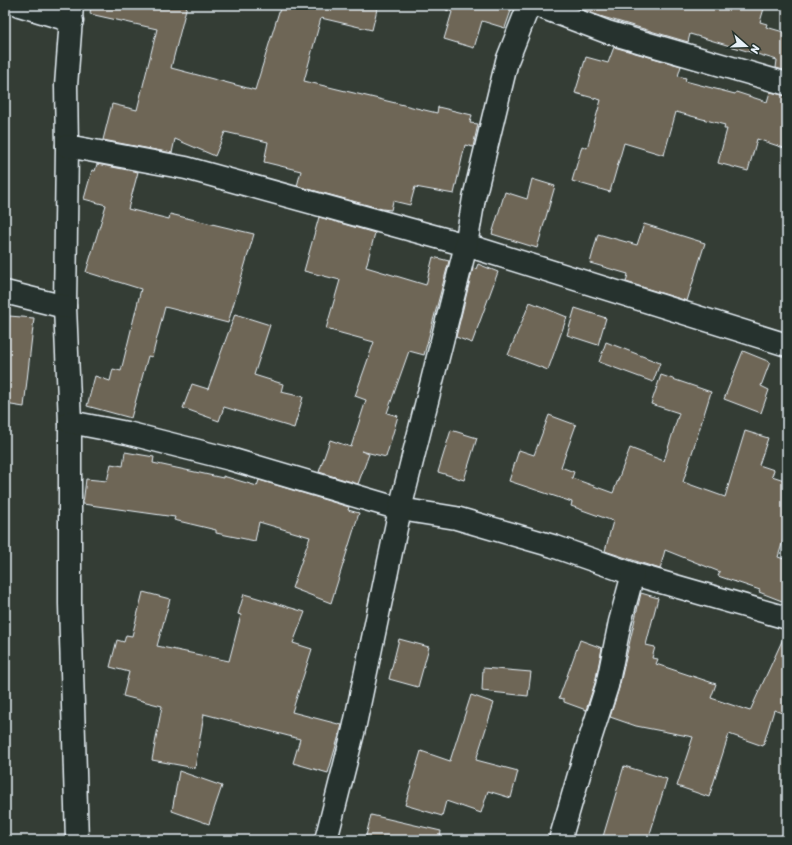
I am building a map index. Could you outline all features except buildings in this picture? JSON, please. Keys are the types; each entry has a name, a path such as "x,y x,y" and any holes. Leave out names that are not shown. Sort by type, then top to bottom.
{"street":[{"path":"19,5 72,13 66,86 67,146 65,307 70,422 70,604 77,840"},
{"path":"326,840 354,729 400,509 466,245 474,198 507,61 529,5"},
{"path":"536,5 607,32 787,84"},
{"path":"67,146 186,168 466,245 787,345"},
{"path":"5,292 65,307"},
{"path":"70,422 127,433 230,459 400,509 456,518 553,546 633,574 787,618"},
{"path":"560,840 607,686 620,622 633,574"}]}
